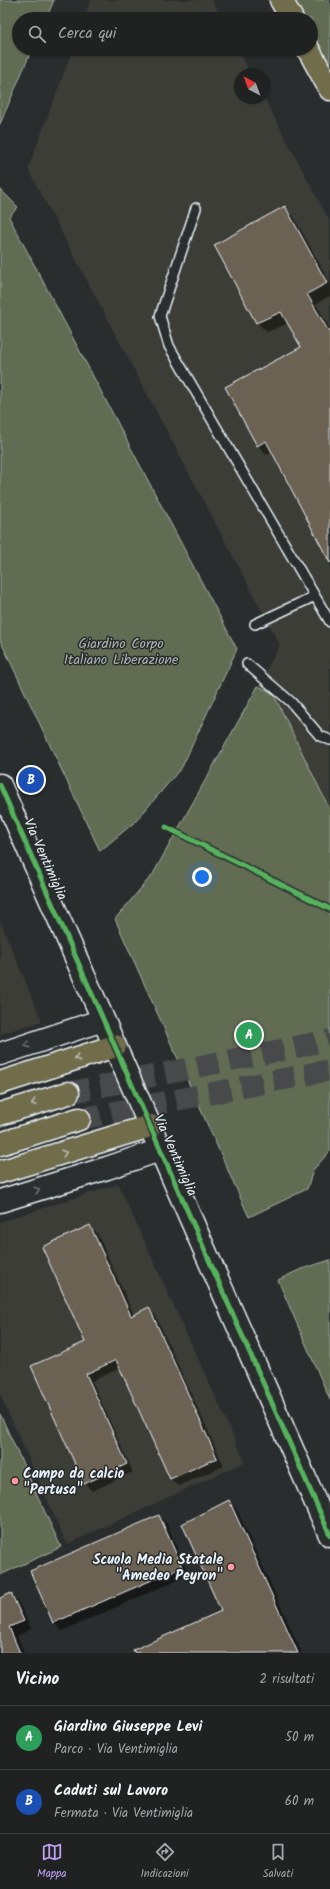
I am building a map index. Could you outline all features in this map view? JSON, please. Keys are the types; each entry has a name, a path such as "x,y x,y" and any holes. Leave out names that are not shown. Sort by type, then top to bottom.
{"main road":[{"path":"281,0 288,12"},
{"path":"312,56 330,89"},
{"path":"0,1083 115,1046"},
{"path":"0,1114 68,1093"},
{"path":"0,1144 79,1119"},
{"path":"0,1172 150,1126"}],"street":[{"name":"Via Ventimiglia","path":"0,785 330,1535"},
{"path":"0,1054 104,1020"},
{"path":"0,1201 160,1150"}],"lane":[{"path":"196,208 160,316 169,346 330,622"},
{"path":"255,624 316,596"},
{"path":"247,664 291,702 320,736 330,740"}],"shaded area":[{"path":"91,0 212,0 218,12 87,12"},
{"path":"70,56 242,56 248,68 234,68 234,104 267,104 330,222 330,810 273,693 258,686 280,645 28,169"},
{"path":"0,921 42,1021 0,1034"},
{"path":"118,1184 245,1462 67,1544 0,1394 0,1222"}],"green space":[{"path":"0,0 54,0 49,12 12,12 12,56 29,56 0,124"},
{"path":"293,0 328,0 330,3 330,69 318,47 318,12 299,12"},
{"name":"Giardino Corpo Italiano Liberazione","path":"0,189 18,207 9,217 237,649 182,767 136,821 100,851 0,640"},
{"path":"258,686 273,693 330,810 330,1151 313,1170 307,1189 249,1217 115,919 153,874"},
{"path":"330,1260 330,1400 278,1280 299,1270"},
{"name":"Campo da calcio \"Pertusa\"","path":"0,1414 61,1547 0,1575"}],"building":[{"path":"285,206 327,283 307,294 330,332 330,563 266,441 257,446 225,387 301,347 281,312 256,323 214,245"},
{"path":"90,1225 131,1316 149,1307 217,1458 170,1479 116,1360 86,1374 127,1464 84,1484 31,1366 85,1342 42,1247"},
{"name":"Scuola Media Statale \"Amedeo Peyron\"","path":"229,1500 298,1653 135,1653 133,1650 221,1611 182,1524"},
{"path":"159,1515 182,1567 53,1623 30,1571"},
{"path":"11,1593 24,1621 9,1627 20,1653 0,1653 0,1598"}],"tunnel":[{"path":"68,1093 330,1040"},
{"path":"79,1119 330,1070"}],"cycle path":[{"path":"0,785 330,1535"},
{"path":"166,827 330,909"}],"place":[{"name":"Caduti sul Lavoro","path":"31,780"},
{"name":"Giardino Giuseppe Levi","path":"249,1035"},
{"name":"Campo da calcio \"Pertusa\"","path":"15,1481"},
{"name":"Scuola Media Statale \"Amedeo Peyron\"","path":"231,1567"}]}
